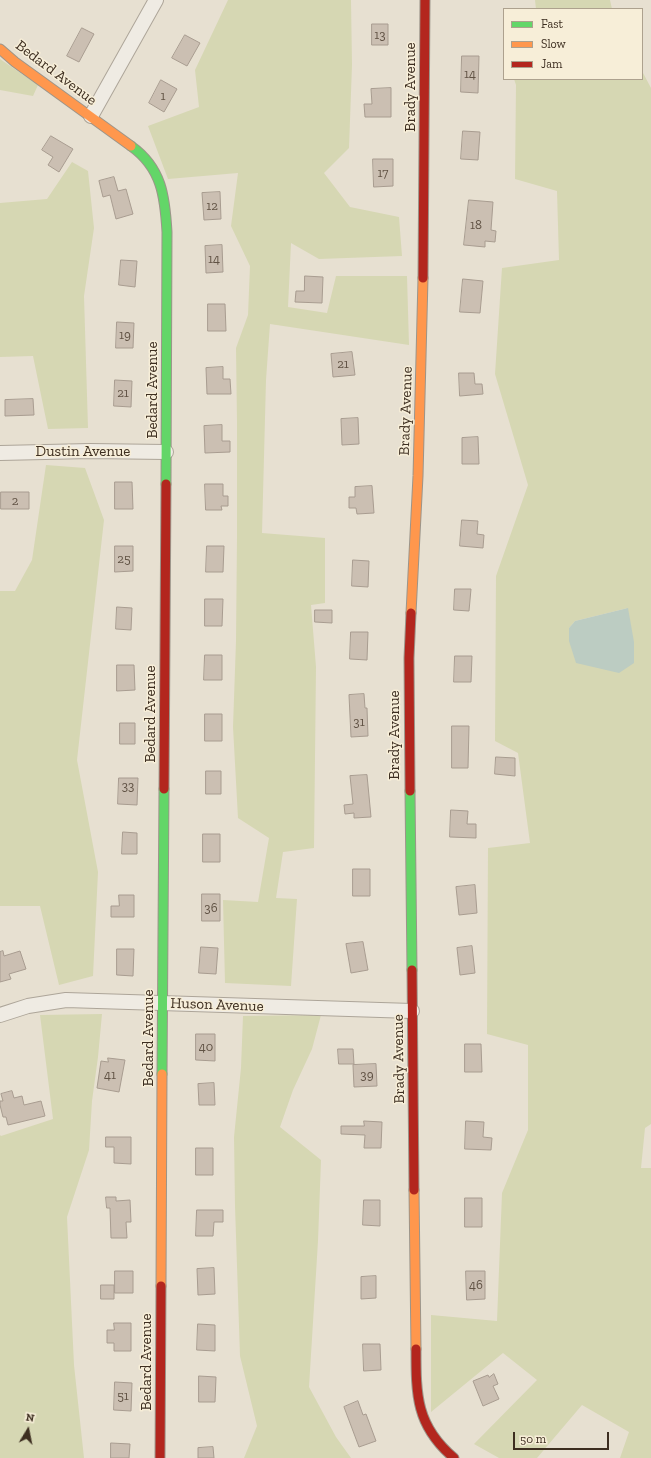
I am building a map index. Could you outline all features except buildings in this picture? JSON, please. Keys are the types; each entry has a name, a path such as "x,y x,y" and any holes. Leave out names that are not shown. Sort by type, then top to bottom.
{"street":[{"path":"91,116 156,0"},
{"name":"Brady Avenue","path":"425,0 423,295 418,476 409,658 416,1368 418,1401 421,1414 434,1439 454,1458"},
{"name":"Bedard Avenue","path":"0,49 15,62 140,152 154,170 164,192 168,232 160,1458"},
{"name":"Dustin Avenue","path":"0,453 90,451 166,452"},
{"name":"Huson Avenue","path":"0,1016 28,1006 66,1000 412,1011"}],"green space":[{"path":"228,0 351,0 352,65 349,148 324,173 350,207 399,217 402,256 319,259 291,243 288,307 327,313 336,276 407,276 409,345 270,324 266,380 262,533 325,538 325,603 311,605 316,667 314,848 283,852 276,898 297,899 291,986 225,983 223,900 258,902 269,838 238,818 233,727 237,537 236,348 248,315 250,266 231,226 238,173 168,179 148,126 199,107 195,70"},
{"path":"535,0 610,0 612,8 536,8"},
{"path":"0,59 38,85 33,96 0,90"},
{"path":"643,73 651,88 651,1124 645,1128 641,1168 651,1168 651,1458 620,1458 629,1432 582,1405 537,1458 499,1458 474,1444 537,1380 503,1353 431,1412 431,1315 497,1321 502,1193 528,1130 528,1045 487,1034 488,848 530,843 518,753 495,741 496,576 528,485 495,374 502,268 559,260 557,191 515,179 516,85 514,80 643,80","holes":["628,608 569,628 575,621"]},
{"path":"72,162 88,171 94,228 84,296 88,428 48,429 33,356 0,357 0,203 47,199"},
{"path":"46,465 85,468 104,520 77,760 98,872 93,976 59,985 40,906 0,906 0,591 15,591 32,560"},
{"path":"102,1014 92,1101 89,1150 67,1217 74,1365 84,1458 0,1458 0,1135 1,1136 53,1119 40,1015"},
{"path":"321,1015 312,1049 293,1090 280,1127 321,1160 318,1241 309,1387 336,1437 351,1458 244,1458 257,1426 240,1356 234,1137 241,1068 243,1016"}],"shaded area":[{"path":"628,608 634,642 634,663 619,673 576,663 569,641 569,628 575,621"}],"traffic: fast":[{"path":"131,146 149,164 155,174 160,184 165,207 167,232 166,484"},
{"path":"162,1074 164,789"},
{"path":"410,791 412,970"}],"traffic: slow":[{"path":"0,49 15,62 131,146"},
{"path":"411,613 418,476 423,278"},
{"path":"161,1286 162,1074"},
{"path":"414,1190 416,1349"}],"traffic: jam":[{"path":"423,278 425,0"},
{"path":"164,789 166,484"},
{"path":"410,791 409,658 411,613"},
{"path":"412,970 414,1190"},
{"path":"160,1458 161,1286"},
{"path":"416,1349 418,1395 425,1422 441,1446 454,1458"}]}
